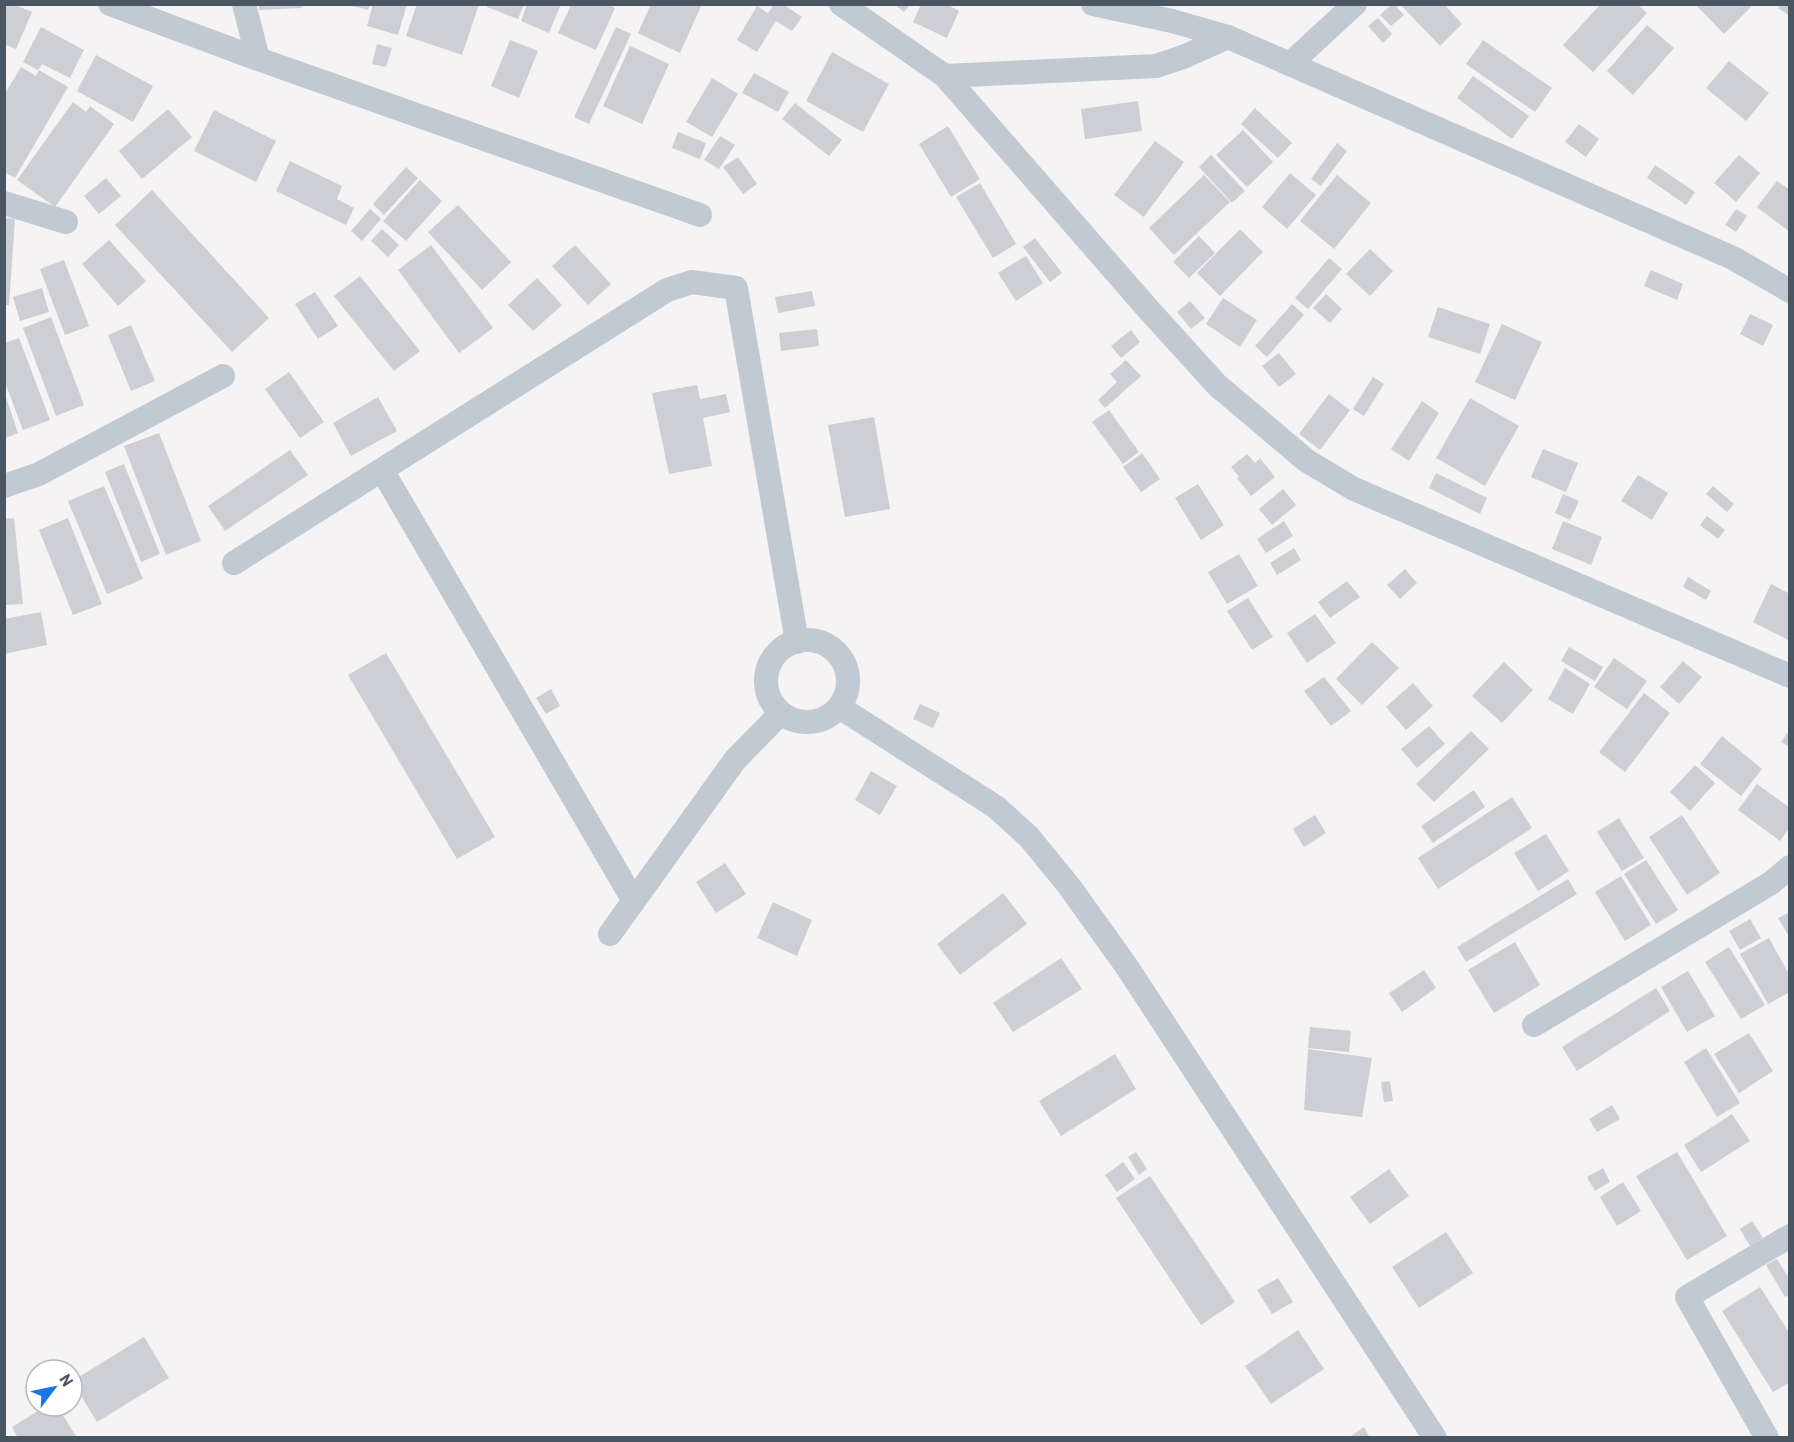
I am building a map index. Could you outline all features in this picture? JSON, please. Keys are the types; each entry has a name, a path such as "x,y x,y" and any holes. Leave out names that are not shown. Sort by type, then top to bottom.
{"street":[{"path":"110,4 258,59 700,215"},
{"path":"244,4 258,59"},
{"path":"841,4 945,76 1217,385 1307,461 1354,489 1790,676"},
{"path":"1093,4 1172,21 1228,37 1733,258 1790,291"},
{"path":"1291,63 1355,4"},
{"path":"945,76 1156,66 1228,37"},
{"path":"4,203 66,222"},
{"path":"234,563 667,290 692,282 736,288 797,642"},
{"path":"4,486 39,474 223,376"},
{"path":"382,470 634,901"},
{"path":"809,640 833,649 841,659 848,684 839,707 830,716 818,721 805,722 781,713 770,697 766,679 775,655 785,646 809,640"},
{"path":"839,707 996,807 1029,837 1070,886 1127,967 1435,1437"},
{"path":"610,934 735,760 781,713"},
{"path":"1534,1025 1771,883 1790,867"},
{"path":"1767,1437 1687,1297 1790,1236"}],"building":[{"path":"4,4 13,4 32,12 16,49 4,44"},
{"path":"259,4 301,4 302,8 259,10"},
{"path":"346,4 370,4 368,10"},
{"path":"373,4 407,4 398,35 367,26"},
{"path":"417,4 479,4 462,55 406,36"},
{"path":"487,4 524,4 518,19 487,7"},
{"path":"527,4 561,4 549,33 521,21"},
{"path":"651,4 702,4 680,53 638,33"},
{"path":"774,4 783,4 802,17 792,31 776,21 757,52 737,40 757,6 768,13"},
{"path":"921,4 946,4 959,11 947,38 913,22"},
{"path":"1392,4 1404,15 1391,26 1380,15"},
{"path":"1400,4 1444,4 1462,24 1440,46"},
{"path":"1695,4 1749,4 1751,7 1724,34"},
{"path":"1781,4 1790,4 1790,16 1778,8"},
{"path":"571,5 608,5 615,8 596,50 558,33"},
{"path":"895,5 910,5 904,12"},
{"path":"1600,5 1638,5 1647,13 1593,72 1563,45"},
{"path":"1378,18 1392,34 1383,43 1368,26"},
{"path":"1647,25 1674,48 1633,95 1607,71"},
{"path":"41,27 84,50 70,78 42,64 38,70 23,62"},
{"path":"616,27 631,34 589,124 574,117"},
{"path":"510,40 538,51 519,98 491,86"},
{"path":"1483,40 1552,88 1535,112 1466,64"},
{"path":"377,44 392,48 386,67 372,64"},
{"path":"630,46 669,64 642,124 603,106"},
{"path":"832,52 889,84 863,132 806,101"},
{"path":"96,55 153,86 133,122 77,91"},
{"path":"1729,61 1769,93 1746,121 1706,88"},
{"path":"21,67 36,76 39,70 68,87 15,178 4,172 4,95"},
{"path":"754,73 789,92 778,112 742,93"},
{"path":"1473,76 1529,116 1512,139 1457,98"},
{"path":"712,78 738,94 712,137 686,122"},
{"path":"1138,101 1142,131 1085,139 1081,109"},
{"path":"73,102 86,112 90,106 114,124 55,207 17,180"},
{"path":"795,103 842,140 829,156 782,119"},
{"path":"1255,108 1292,143 1278,158 1241,124"},
{"path":"168,109 192,137 142,179 119,151"},
{"path":"214,110 276,141 256,182 194,151"},
{"path":"1579,124 1599,139 1586,157 1565,142"},
{"path":"948,126 980,179 951,197 919,144"},
{"path":"1243,130 1273,162 1247,187 1216,155"},
{"path":"678,132 706,143 700,159 672,148"},
{"path":"720,136 735,145 719,169 704,160"},
{"path":"1155,141 1184,162 1144,217 1114,195"},
{"path":"1337,143 1347,151 1321,186 1311,179"},
{"path":"1211,155 1245,191 1232,203 1199,167"},
{"path":"1739,155 1760,173 1736,202 1714,183"},
{"path":"738,157 757,184 743,194 723,167"},
{"path":"290,161 342,186 337,199 354,208 346,225 276,191"},
{"path":"1655,165 1695,192 1686,205 1647,178"},
{"path":"406,167 418,178 384,215 373,204"},
{"path":"1290,173 1316,195 1287,229 1262,207"},
{"path":"1204,175 1230,202 1174,255 1149,228"},
{"path":"1337,175 1371,203 1334,249 1300,221"},
{"path":"106,178 121,196 99,214 84,196"},
{"path":"420,180 442,201 406,241 383,221"},
{"path":"1777,181 1790,190 1790,232 1757,207"},
{"path":"980,183 1016,244 993,258 956,197"},
{"path":"152,190 269,318 232,352 115,225"},
{"path":"458,205 511,262 482,290 428,232"},
{"path":"370,209 381,219 362,241 351,231"},
{"path":"1736,209 1747,216 1736,232 1725,225"},
{"path":"4,218 15,219 9,305 4,305"},
{"path":"382,229 399,245 388,257 371,241"},
{"path":"1240,229 1263,252 1220,296 1197,273"},
{"path":"1199,236 1215,253 1189,278 1173,262"},
{"path":"1035,238 1062,273 1050,282 1023,247"},
{"path":"109,240 146,281 118,306 82,264"},
{"path":"431,245 493,328 459,353 398,270"},
{"path":"575,245 611,284 588,305 552,266"},
{"path":"1370,249 1393,271 1370,296 1346,274"},
{"path":"1026,256 1043,283 1016,301 998,273"},
{"path":"1329,258 1342,269 1308,309 1295,298"},
{"path":"64,260 89,326 65,335 40,269"},
{"path":"1651,270 1683,284 1677,300 1644,286"},
{"path":"360,276 420,351 394,371 334,296"},
{"path":"537,278 562,305 533,331 508,305"},
{"path":"42,288 49,312 20,321 13,297"},
{"path":"812,291 815,306 778,313 775,297"},
{"path":"315,292 338,326 318,339 295,304"},
{"path":"1326,294 1342,309 1330,323 1313,308"},
{"path":"1223,298 1257,320 1240,347 1206,324"},
{"path":"1190,301 1205,318 1191,329 1177,312"},
{"path":"1292,304 1304,315 1267,357 1255,346"},
{"path":"1438,307 1490,324 1480,354 1428,337"},
{"path":"1750,314 1773,325 1763,346 1740,334"},
{"path":"51,317 84,405 56,416 23,328"},
{"path":"1502,324 1542,342 1515,400 1475,382"},
{"path":"131,325 155,381 131,391 108,335"},
{"path":"817,329 819,346 781,351 779,333"},
{"path":"1131,330 1140,342 1121,358 1111,346"},
{"path":"19,338 50,420 23,430 4,380 4,343"},
{"path":"1279,353 1296,374 1279,387 1262,366"},
{"path":"1126,360 1141,376 1105,408 1098,400 1117,382 1110,374"},
{"path":"289,372 324,422 300,438 265,389"},
{"path":"1373,377 1384,384 1364,416 1353,409"},
{"path":"697,385 700,399 726,394 730,412 703,418 712,466 669,474 652,393"},
{"path":"5,394 18,433 5,438"},
{"path":"1329,394 1350,410 1320,450 1299,434"},
{"path":"378,397 397,431 351,456 333,423"},
{"path":"1470,398 1519,426 1485,486 1436,458"},
{"path":"1422,401 1439,413 1409,461 1391,449"},
{"path":"1109,410 1139,452 1123,464 1092,422"},
{"path":"874,417 890,509 845,517 828,425"},
{"path":"159,433 201,541 166,555 124,446"},
{"path":"1543,449 1578,463 1566,492 1531,477"},
{"path":"290,450 308,475 225,531 208,506"},
{"path":"1142,453 1160,479 1141,492 1123,467"},
{"path":"1247,454 1255,463 1260,458 1275,477 1251,496 1231,467"},
{"path":"124,464 160,554 141,562 105,472"},
{"path":"1436,473 1487,498 1480,514 1429,488"},
{"path":"1638,475 1668,493 1652,520 1621,501"},
{"path":"1198,484 1224,525 1201,540 1175,498"},
{"path":"104,486 143,579 107,594 68,501"},
{"path":"1713,486 1734,504 1727,512 1706,494"},
{"path":"1283,489 1296,505 1272,525 1259,509"},
{"path":"1563,494 1579,501 1570,520 1555,513"},
{"path":"1707,516 1725,530 1718,539 1700,525"},
{"path":"14,518 23,604 4,605 4,519"},
{"path":"68,518 102,604 73,615 39,530"},
{"path":"1284,521 1293,536 1266,553 1257,539"},
{"path":"1563,521 1602,537 1591,565 1552,549"},
{"path":"1294,548 1301,560 1277,575 1270,563"},
{"path":"1239,554 1258,586 1227,604 1208,572"},
{"path":"1405,569 1417,583 1400,599 1387,585"},
{"path":"1688,577 1711,591 1706,600 1683,587"},
{"path":"1347,581 1360,597 1330,618 1318,602"},
{"path":"1771,584 1790,594 1790,641 1753,622"},
{"path":"1248,598 1273,637 1252,650 1227,611"},
{"path":"41,612 47,645 4,654 4,619"},
{"path":"1315,614 1336,643 1307,663 1287,633"},
{"path":"1372,642 1399,668 1362,705 1336,679"},
{"path":"1569,647 1603,667 1595,681 1561,661"},
{"path":"386,653 495,837 457,859 348,675"},
{"path":"1614,658 1647,681 1627,709 1594,687"},
{"path":"1683,661 1702,677 1679,704 1660,687"},
{"path":"1504,662 1533,690 1502,723 1472,696"},
{"path":"1565,668 1590,684 1573,714 1548,699"},
{"path":"1324,677 1351,711 1331,726 1304,691"},
{"path":"1413,683 1433,706 1406,730 1386,707"},
{"path":"551,689 560,706 546,714 536,698"},
{"path":"1644,693 1670,713 1625,772 1599,752"},
{"path":"920,704 940,713 933,728 913,719"},
{"path":"1429,726 1445,744 1417,768 1401,749"},
{"path":"1790,729 1790,747 1781,742"},
{"path":"1471,731 1489,749 1434,802 1416,784"},
{"path":"1722,736 1762,769 1741,796 1700,764"},
{"path":"1695,765 1715,783 1690,811 1670,792"},
{"path":"871,771 897,786 880,815 855,800"},
{"path":"1757,784 1790,808 1790,827 1780,841 1738,810"},
{"path":"1474,790 1485,807 1433,843 1421,826"},
{"path":"1512,797 1532,828 1438,889 1418,858"},
{"path":"1315,815 1326,833 1304,847 1293,829"},
{"path":"1682,815 1720,873 1687,895 1649,837"},
{"path":"1619,818 1644,858 1622,871 1597,832"},
{"path":"1546,834 1569,871 1538,891 1514,853"},
{"path":"1646,860 1678,910 1656,924 1624,874"},
{"path":"725,863 746,894 716,913 696,882"},
{"path":"1621,876 1651,925 1625,941 1595,892"},
{"path":"1568,879 1577,894 1466,962 1457,947"},
{"path":"1003,893 1027,924 960,975 937,944"},
{"path":"773,902 812,920 797,956 757,938"},
{"path":"1790,912 1790,938 1778,918"},
{"path":"1750,919 1761,938 1740,950 1729,931"},
{"path":"1769,938 1790,976 1790,992 1768,1004 1740,954"},
{"path":"1515,942 1540,985 1494,1013 1468,970"},
{"path":"1729,947 1765,1005 1741,1019 1705,962"},
{"path":"1061,958 1082,989 1013,1032 993,1003"},
{"path":"1424,970 1436,988 1402,1012 1389,993"},
{"path":"1688,971 1715,1016 1687,1032 1661,987"},
{"path":"1656,988 1670,1011 1577,1071 1562,1047"},
{"path":"1310,1027 1351,1031 1349,1052 1308,1048"},
{"path":"1749,1033 1773,1071 1739,1093 1714,1054"},
{"path":"1706,1048 1740,1103 1717,1117 1684,1062"},
{"path":"1308,1049 1372,1058 1362,1117 1304,1110"},
{"path":"1115,1054 1136,1089 1061,1136 1039,1101"},
{"path":"1390,1081 1393,1101 1384,1102 1381,1082"},
{"path":"1612,1105 1620,1119 1597,1132 1589,1119"},
{"path":"1732,1114 1750,1141 1701,1172 1684,1145"},
{"path":"1136,1152 1147,1169 1139,1175 1128,1157"},
{"path":"1677,1152 1727,1236 1687,1260 1636,1176"},
{"path":"1123,1162 1135,1179 1117,1192 1105,1175"},
{"path":"1603,1168 1610,1182 1595,1191 1587,1177"},
{"path":"1389,1169 1409,1196 1370,1224 1350,1197"},
{"path":"1150,1176 1235,1302 1201,1325 1116,1198"},
{"path":"1623,1182 1641,1211 1617,1226 1600,1197"},
{"path":"1752,1221 1763,1238 1750,1246 1740,1229"},
{"path":"1446,1232 1473,1273 1419,1308 1392,1267"},
{"path":"1777,1259 1790,1280 1790,1294 1785,1297 1766,1265"},
{"path":"1278,1278 1293,1302 1272,1314 1257,1290"},
{"path":"1760,1287 1790,1334 1790,1382 1773,1392 1722,1311"},
{"path":"1298,1330 1324,1369 1271,1404 1245,1366"},
{"path":"144,1337 169,1378 97,1422 84,1401 84,1374"},
{"path":"27,1418 65,1418 76,1436 18,1438 12,1427"},
{"path":"1364,1427 1370,1438 1348,1438"}]}
